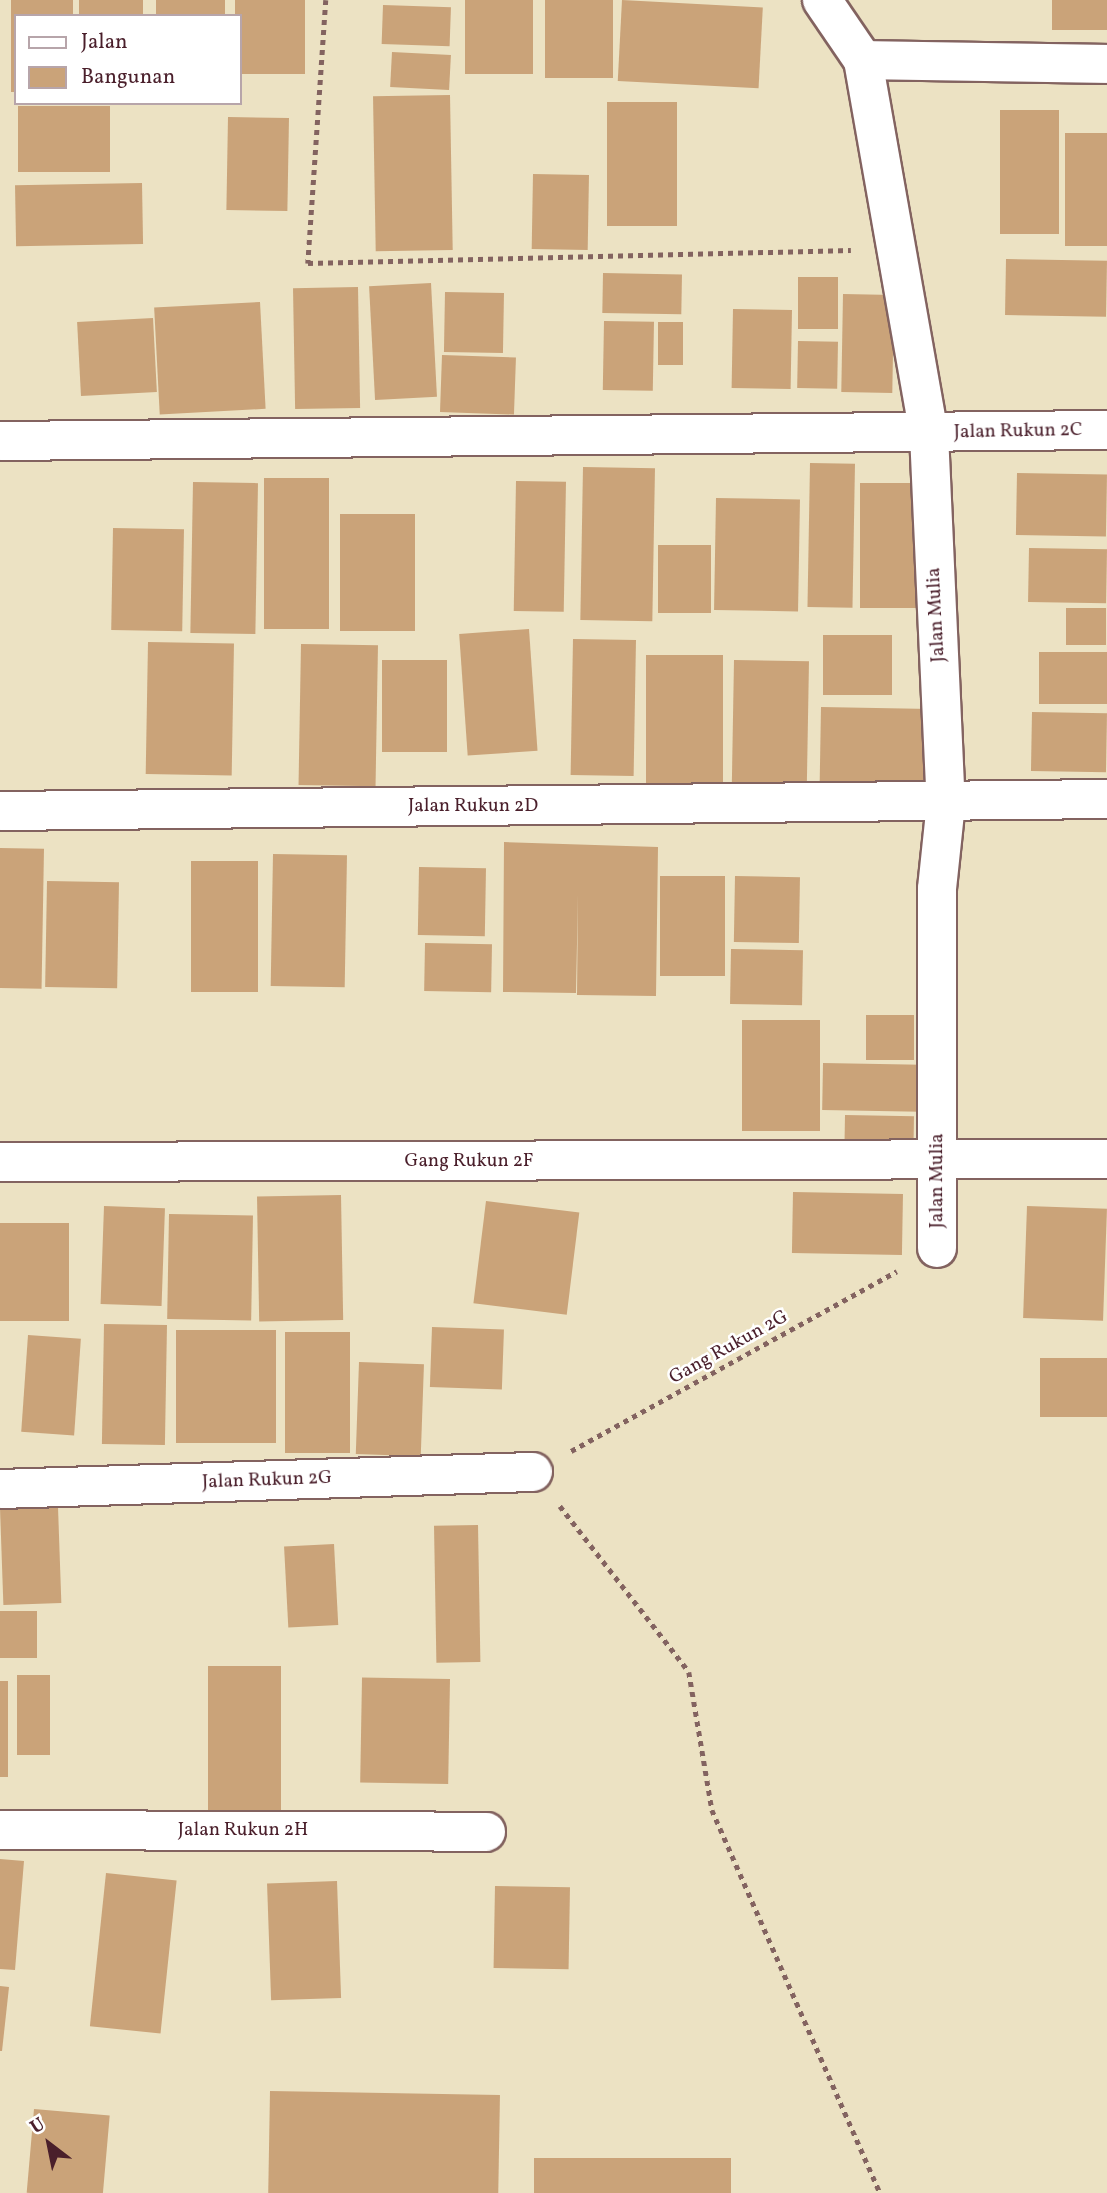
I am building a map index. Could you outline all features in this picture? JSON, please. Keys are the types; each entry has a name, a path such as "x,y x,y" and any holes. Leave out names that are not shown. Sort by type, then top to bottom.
{"street":[{"name":"Jalan Mulia","path":"822,0 863,60 929,434 947,803 937,889 937,1248"},
{"path":"863,60 1107,64"},
{"name":"Jalan Rukun 2C","path":"0,441 929,434 1107,430"},
{"name":"Jalan Rukun 2D","path":"0,811 947,803 1107,799"},
{"name":"Gang Rukun 2F","path":"0,1162 938,1162 1107,1159"},
{"name":"Jalan Rukun 2G","path":"0,1489 534,1472"},
{"name":"Jalan Rukun 2H","path":"0,1830 486,1832"}],"path":[{"path":"326,0 307,263 896,249"},
{"name":"Gang Rukun 2G","path":"534,1472 937,1248"},
{"path":"534,1472 689,1672 712,1810 880,2193"}],"building":[{"path":"11,0 73,0 73,14 14,14 14,92 11,92"},
{"path":"79,0 143,0 143,14 79,14"},
{"path":"156,0 225,0 225,14 156,14"},
{"path":"235,0 305,0 305,74 242,74 242,14 235,14"},
{"path":"465,0 533,0 533,74 465,74"},
{"path":"545,0 613,0 613,78 545,78"},
{"path":"622,0 763,7 759,88 618,81"},
{"path":"1052,0 1107,0 1107,30 1052,30"},
{"path":"383,5 451,7 450,46 382,44"},
{"path":"392,52 451,55 449,90 390,87"},
{"path":"450,95 453,250 376,251 373,96"},
{"path":"607,102 677,102 677,226 607,226"},
{"path":"18,106 110,106 110,172 18,172"},
{"path":"1000,110 1059,110 1059,234 1000,234"},
{"path":"228,117 289,118 287,211 226,210"},
{"path":"1065,133 1107,133 1107,246 1065,246"},
{"path":"533,174 589,175 588,250 532,249"},
{"path":"142,183 143,244 16,246 15,185"},
{"path":"1006,259 1107,261 1106,317 1005,315"},
{"path":"603,273 682,274 681,314 602,313"},
{"path":"798,277 838,277 838,329 798,329"},
{"path":"431,283 437,397 375,400 369,286"},
{"path":"358,287 360,408 295,409 293,288"},
{"path":"445,292 504,293 503,353 444,352"},
{"path":"843,294 894,295 892,393 841,392"},
{"path":"260,302 266,409 160,414 154,308"},
{"path":"733,309 792,310 791,389 732,388"},
{"path":"153,318 157,392 81,396 77,322"},
{"path":"604,321 654,322 653,391 603,390"},
{"path":"658,322 683,322 683,365 658,365"},
{"path":"798,341 838,342 837,389 797,388"},
{"path":"442,355 516,358 514,415 440,412"},
{"path":"810,463 855,464 852,608 807,607"},
{"path":"583,467 655,468 652,621 580,620"},
{"path":"1017,473 1107,475 1106,537 1016,535"},
{"path":"264,478 329,478 329,629 264,629"},
{"path":"516,481 566,482 564,612 514,611"},
{"path":"193,482 258,483 255,634 190,633"},
{"path":"860,483 925,483 925,608 860,608"},
{"path":"716,498 800,499 798,611 714,610"},
{"path":"340,514 415,514 415,631 340,631"},
{"path":"113,528 184,529 182,631 111,630"},
{"path":"658,545 711,545 711,613 658,613"},
{"path":"1029,548 1107,549 1106,603 1028,602"},
{"path":"1066,608 1106,608 1106,645 1066,645"},
{"path":"529,629 538,751 468,756 459,634"},
{"path":"823,635 892,635 892,695 823,695"},
{"path":"573,639 636,640 634,776 571,775"},
{"path":"148,642 234,644 232,775 146,774"},
{"path":"301,644 378,645 376,786 299,785"},
{"path":"1039,652 1107,652 1107,704 1039,704"},
{"path":"646,655 723,655 723,784 646,784"},
{"path":"382,660 447,660 447,752 382,752"},
{"path":"734,660 809,661 807,785 732,784"},
{"path":"821,707 931,709 930,783 820,781"},
{"path":"1032,712 1107,713 1106,772 1031,771"},
{"path":"504,842 658,847 656,996 577,995 578,894 576,993 503,992"},
{"path":"0,848 44,849 42,989 0,988"},
{"path":"273,854 347,855 345,987 271,986"},
{"path":"191,861 258,861 258,992 191,992"},
{"path":"419,867 486,868 485,936 418,935"},
{"path":"660,876 725,876 725,976 660,976"},
{"path":"735,876 800,877 799,943 734,942"},
{"path":"47,881 119,882 117,988 45,987"},
{"path":"425,943 492,944 491,992 424,991"},
{"path":"731,949 803,950 802,1005 730,1004"},
{"path":"866,1015 914,1015 914,1060 866,1060"},
{"path":"742,1020 820,1020 820,1131 742,1131"},
{"path":"823,1063 921,1065 920,1112 822,1110"},
{"path":"845,1115 914,1116 913,1157 844,1156"},
{"path":"793,1192 903,1194 902,1255 792,1253"},
{"path":"341,1195 343,1320 259,1321 257,1196"},
{"path":"486,1201 579,1212 567,1315 473,1303"},
{"path":"104,1206 165,1208 162,1306 101,1304"},
{"path":"1027,1206 1107,1209 1103,1321 1023,1318"},
{"path":"169,1214 253,1215 251,1320 167,1319"},
{"path":"0,1223 69,1223 69,1321 0,1321"},
{"path":"104,1324 167,1325 165,1445 102,1444"},
{"path":"432,1327 504,1330 502,1389 430,1387"},
{"path":"176,1330 276,1330 276,1443 176,1443"},
{"path":"285,1332 350,1332 350,1453 285,1453"},
{"path":"28,1335 81,1339 74,1435 21,1432"},
{"path":"1040,1358 1107,1358 1107,1417 1040,1417"},
{"path":"359,1362 424,1364 421,1456 356,1454"},
{"path":"58,1507 61,1603 3,1605 0,1509"},
{"path":"478,1525 480,1662 436,1663 434,1526"},
{"path":"334,1544 338,1625 288,1628 284,1547"},
{"path":"0,1611 37,1611 37,1658 0,1658"},
{"path":"208,1666 281,1666 281,1813 208,1813"},
{"path":"17,1675 50,1675 50,1755 17,1755"},
{"path":"362,1677 450,1679 448,1784 360,1782"},
{"path":"0,1681 8,1681 8,1777 0,1777"},
{"path":"0,1859 24,1861 15,1970 0,1969"},
{"path":"106,1873 177,1880 161,2034 90,2026"},
{"path":"337,1881 341,1998 271,2000 267,1883"},
{"path":"495,1886 570,1887 569,1969 494,1968"},
{"path":"0,1986 9,1987 2,2051 0,2051"},
{"path":"270,2091 500,2095 498,2193 268,2193"},
{"path":"34,2109 110,2116 103,2193 27,2193"},
{"path":"534,2158 731,2158 731,2193 534,2193"}]}
